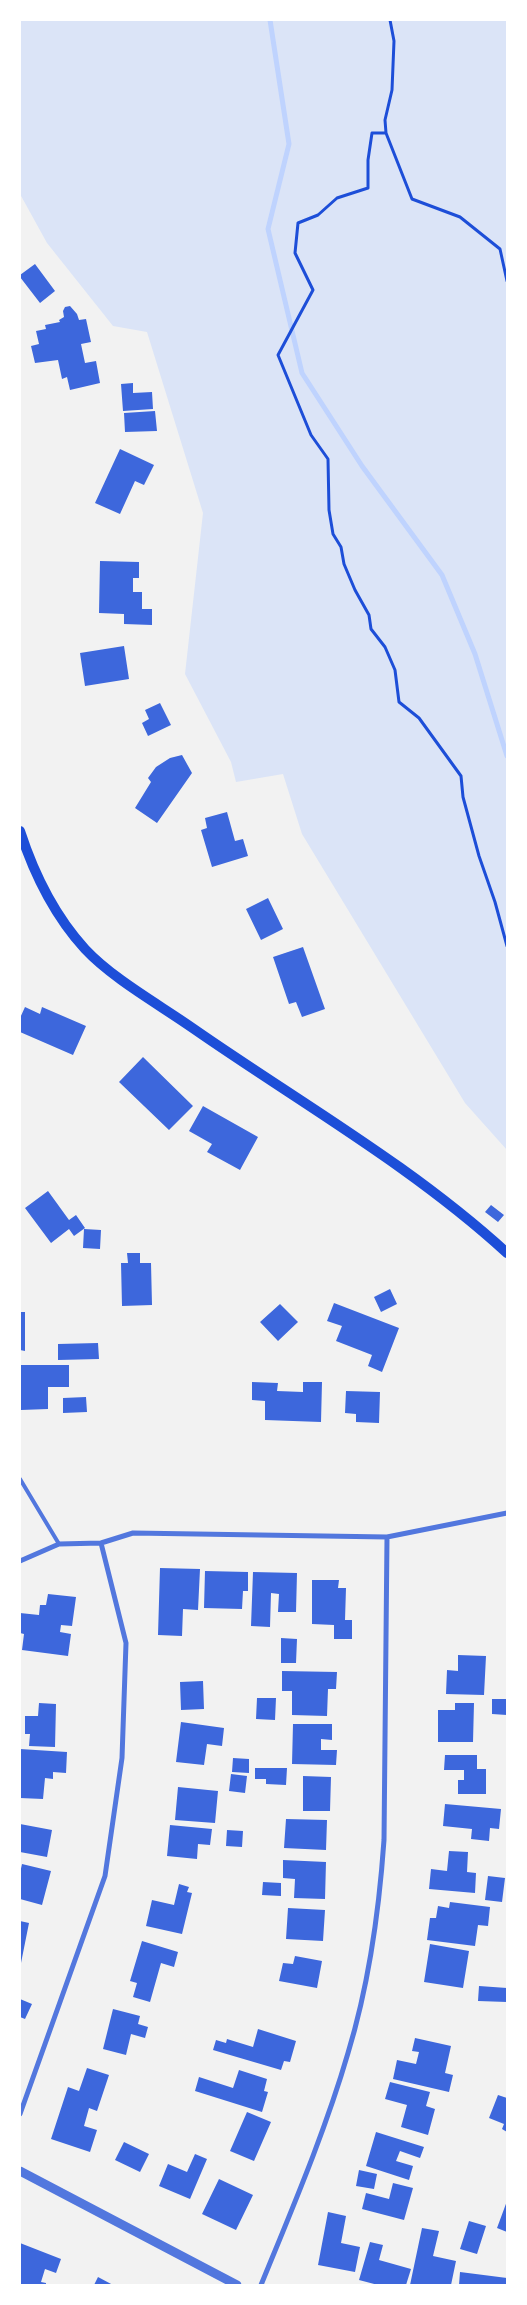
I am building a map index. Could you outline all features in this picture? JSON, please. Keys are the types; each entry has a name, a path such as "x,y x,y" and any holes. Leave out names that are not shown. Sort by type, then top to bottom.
{"main road":[{"path":"20,831 27,852 58,916 86,950 117,976 248,1067 368,1144 469,1220 507,1253"}],"street":[{"path":"20,1561 60,1544 101,1543 133,1533 387,1536 507,1513"},
{"path":"261,2285 336,2095 349,2052 369,1966 381,1881 385,1823 387,1536"},
{"path":"20,2114 105,1876 121,1768 126,1643 101,1543"},
{"path":"20,2171 237,2285"}],"lane":[{"path":"20,1479 60,1544"}],"path":[{"path":"390,20 394,41 394,60 392,90 385,120 386,133 412,199 460,217 500,250 507,281"},
{"path":"386,133 372,133 368,160 368,188 337,198 318,215 298,223 295,252 313,290 278,355 311,435 328,459 329,510 333,534 341,547 344,564 355,590 369,615 371,630 384,647 395,670 399,702 419,718 461,776 463,797 507,946"}],"shaded area":[{"path":"20,20 507,20 507,1150 465,1103 302,834 283,774 236,782 231,762 185,674 203,513 147,332 113,326 47,243 20,194"}],"building":[{"path":"35,264 55,291 40,303 20,277 20,275"},
{"path":"70,306 77,314 79,320 86,319 91,342 81,344 85,363 96,361 100,383 70,390 67,377 62,379 58,360 35,363 31,346 39,344 36,331 46,329 45,325 60,322 59,320 64,317 63,311 65,307"},
{"path":"133,383 133,393 152,392 153,409 123,411 121,384"},
{"path":"155,411 157,431 125,432 124,413"},
{"path":"120,449 154,465 144,485 135,481 120,514 95,503"},
{"path":"100,561 139,562 139,578 133,578 133,592 142,592 142,609 152,609 152,625 124,624 124,614 99,613"},
{"path":"124,646 129,679 85,686 80,653"},
{"path":"160,703 171,725 148,736 142,723 149,719 145,710"},
{"path":"182,755 192,773 157,823 135,808 151,782 148,778 156,767 170,758"},
{"path":"227,812 235,841 243,839 248,856 212,867 201,830 207,828 205,818"},
{"path":"268,898 283,929 261,940 246,909"},
{"path":"303,947 325,1009 302,1017 296,1002 289,1004 273,957"},
{"path":"25,1007 40,1014 42,1007 86,1026 73,1055 20,1032 20,1018"},
{"path":"143,1057 193,1106 169,1130 119,1082"},
{"path":"203,1106 258,1137 240,1170 207,1152 212,1144 189,1131"},
{"path":"48,1191 69,1220 76,1215 85,1228 74,1236 69,1229 51,1243 25,1208"},
{"path":"491,1205 504,1215 498,1222 485,1212"},
{"path":"84,1229 101,1230 100,1249 83,1248"},
{"path":"127,1253 140,1253 140,1263 151,1263 152,1305 122,1306 121,1263 128,1263"},
{"path":"390,1289 397,1304 381,1312 374,1297"},
{"path":"334,1303 399,1328 382,1372 368,1366 372,1355 336,1341 342,1326 327,1321"},
{"path":"280,1304 298,1322 278,1341 260,1322"},
{"path":"20,1312 25,1312 25,1351 20,1350"},
{"path":"98,1343 99,1359 58,1360 58,1344"},
{"path":"20,1365 69,1365 69,1387 48,1387 48,1409 21,1410"},
{"path":"252,1382 278,1383 277,1391 303,1392 303,1382 322,1382 321,1422 265,1420 265,1401 252,1400"},
{"path":"346,1391 380,1392 379,1423 356,1422 356,1414 345,1413"},
{"path":"86,1397 87,1412 63,1413 63,1398"},
{"path":"160,1568 200,1569 198,1610 183,1609 182,1636 158,1635"},
{"path":"205,1571 248,1572 248,1591 243,1591 242,1609 204,1608"},
{"path":"253,1572 297,1573 296,1612 278,1612 279,1594 271,1593 270,1627 251,1626"},
{"path":"312,1580 339,1580 338,1588 346,1588 345,1620 352,1620 352,1639 334,1639 334,1625 312,1624"},
{"path":"48,1594 76,1597 72,1626 61,1625 60,1632 71,1634 68,1656 22,1650 24,1634 20,1633 20,1613 39,1615 40,1605 46,1605"},
{"path":"281,1638 297,1639 296,1663 281,1663"},
{"path":"458,1655 486,1656 484,1695 446,1694 447,1670 458,1671"},
{"path":"282,1671 337,1672 336,1689 328,1689 327,1716 292,1715 292,1691 282,1691"},
{"path":"203,1681 204,1709 181,1710 180,1682"},
{"path":"257,1698 276,1698 275,1720 256,1719"},
{"path":"492,1699 507,1699 507,1715 492,1714"},
{"path":"39,1703 56,1704 55,1747 29,1746 30,1734 25,1734 25,1716 38,1716"},
{"path":"455,1703 474,1703 473,1742 438,1742 438,1710 455,1710"},
{"path":"181,1722 224,1728 222,1746 207,1744 204,1765 176,1762"},
{"path":"293,1724 332,1724 332,1740 321,1739 321,1750 337,1750 336,1765 292,1764"},
{"path":"20,1749 67,1752 66,1773 53,1772 53,1779 45,1778 43,1799 20,1798"},
{"path":"445,1755 477,1755 477,1769 486,1769 486,1794 458,1794 458,1780 464,1780 464,1770 444,1770"},
{"path":"233,1758 249,1759 249,1773 232,1772"},
{"path":"255,1768 287,1768 286,1785 266,1784 266,1779 255,1779"},
{"path":"231,1774 247,1776 245,1793 229,1791"},
{"path":"303,1776 331,1777 330,1811 303,1811"},
{"path":"178,1787 218,1791 215,1823 175,1820"},
{"path":"445,1804 501,1809 499,1829 490,1828 489,1841 471,1839 472,1829 443,1826"},
{"path":"286,1819 327,1820 326,1850 284,1848"},
{"path":"20,1824 52,1830 47,1857 20,1852"},
{"path":"170,1825 212,1829 210,1845 198,1844 197,1859 167,1856"},
{"path":"227,1830 243,1831 242,1847 226,1846"},
{"path":"449,1851 468,1852 467,1872 476,1873 475,1893 429,1889 431,1869 447,1871"},
{"path":"283,1860 326,1862 325,1899 294,1898 295,1879 283,1878"},
{"path":"22,1864 51,1871 42,1905 20,1899"},
{"path":"488,1876 505,1878 502,1902 485,1900"},
{"path":"263,1882 281,1883 281,1896 262,1895"},
{"path":"179,1884 189,1887 187,1892 192,1893 182,1934 146,1926 152,1900 174,1905"},
{"path":"450,1902 490,1907 488,1926 478,1925 475,1946 427,1940 430,1918 436,1918 438,1906 449,1908"},
{"path":"288,1908 325,1910 323,1941 286,1939"},
{"path":"20,1921 29,1923 21,1963 20,1963"},
{"path":"142,1941 178,1952 174,1967 161,1963 150,2002 133,1997 137,1983 130,1981"},
{"path":"430,1944 469,1951 463,1988 424,1982"},
{"path":"295,1956 322,1961 317,1988 279,1981 283,1963 293,1964"},
{"path":"479,1986 507,1988 507,2002 478,2001"},
{"path":"20,1999 32,2004 25,2019 20,2017"},
{"path":"113,2009 140,2016 138,2024 148,2027 145,2038 131,2034 126,2055 103,2049"},
{"path":"258,2029 296,2041 290,2062 284,2061 281,2070 213,2050 216,2040 226,2043 227,2039 253,2047"},
{"path":"415,2038 451,2046 445,2073 453,2075 449,2092 393,2079 397,2060 416,2064 419,2052 412,2051"},
{"path":"87,2068 109,2075 97,2111 89,2108 84,2126 97,2130 90,2152 51,2139 68,2087 79,2091"},
{"path":"239,2070 267,2079 264,2091 268,2092 262,2112 195,2091 199,2077 233,2088"},
{"path":"390,2082 430,2092 426,2106 435,2109 428,2135 401,2127 407,2105 385,2099"},
{"path":"498,2095 507,2098 507,2132 502,2129 504,2124 489,2118"},
{"path":"247,2112 271,2122 254,2161 230,2151"},
{"path":"376,2132 424,2147 420,2158 400,2151 396,2161 413,2166 409,2180 366,2166"},
{"path":"124,2142 149,2154 140,2172 115,2160"},
{"path":"195,2154 207,2159 190,2199 159,2186 168,2164 187,2172"},
{"path":"359,2170 377,2174 374,2189 356,2186"},
{"path":"219,2179 253,2195 236,2230 202,2214"},
{"path":"393,2183 413,2188 404,2220 362,2209 366,2193 389,2199"},
{"path":"507,2201 507,2232 497,2228"},
{"path":"328,2212 346,2216 341,2243 360,2247 355,2272 318,2265"},
{"path":"469,2221 486,2226 477,2254 460,2249"},
{"path":"422,2228 439,2231 433,2256 456,2261 451,2285 410,2285"},
{"path":"370,2242 383,2245 379,2260 411,2269 406,2285 378,2285 359,2280"},
{"path":"20,2243 61,2259 56,2273 45,2269 41,2282 46,2283 46,2285 20,2285"},
{"path":"460,2272 507,2278 507,2285 459,2285"},
{"path":"98,2277 113,2285 94,2285"}],"waterway":[{"path":"270,20 289,144 268,229 302,373 362,466 442,575 475,654 507,756"}]}
